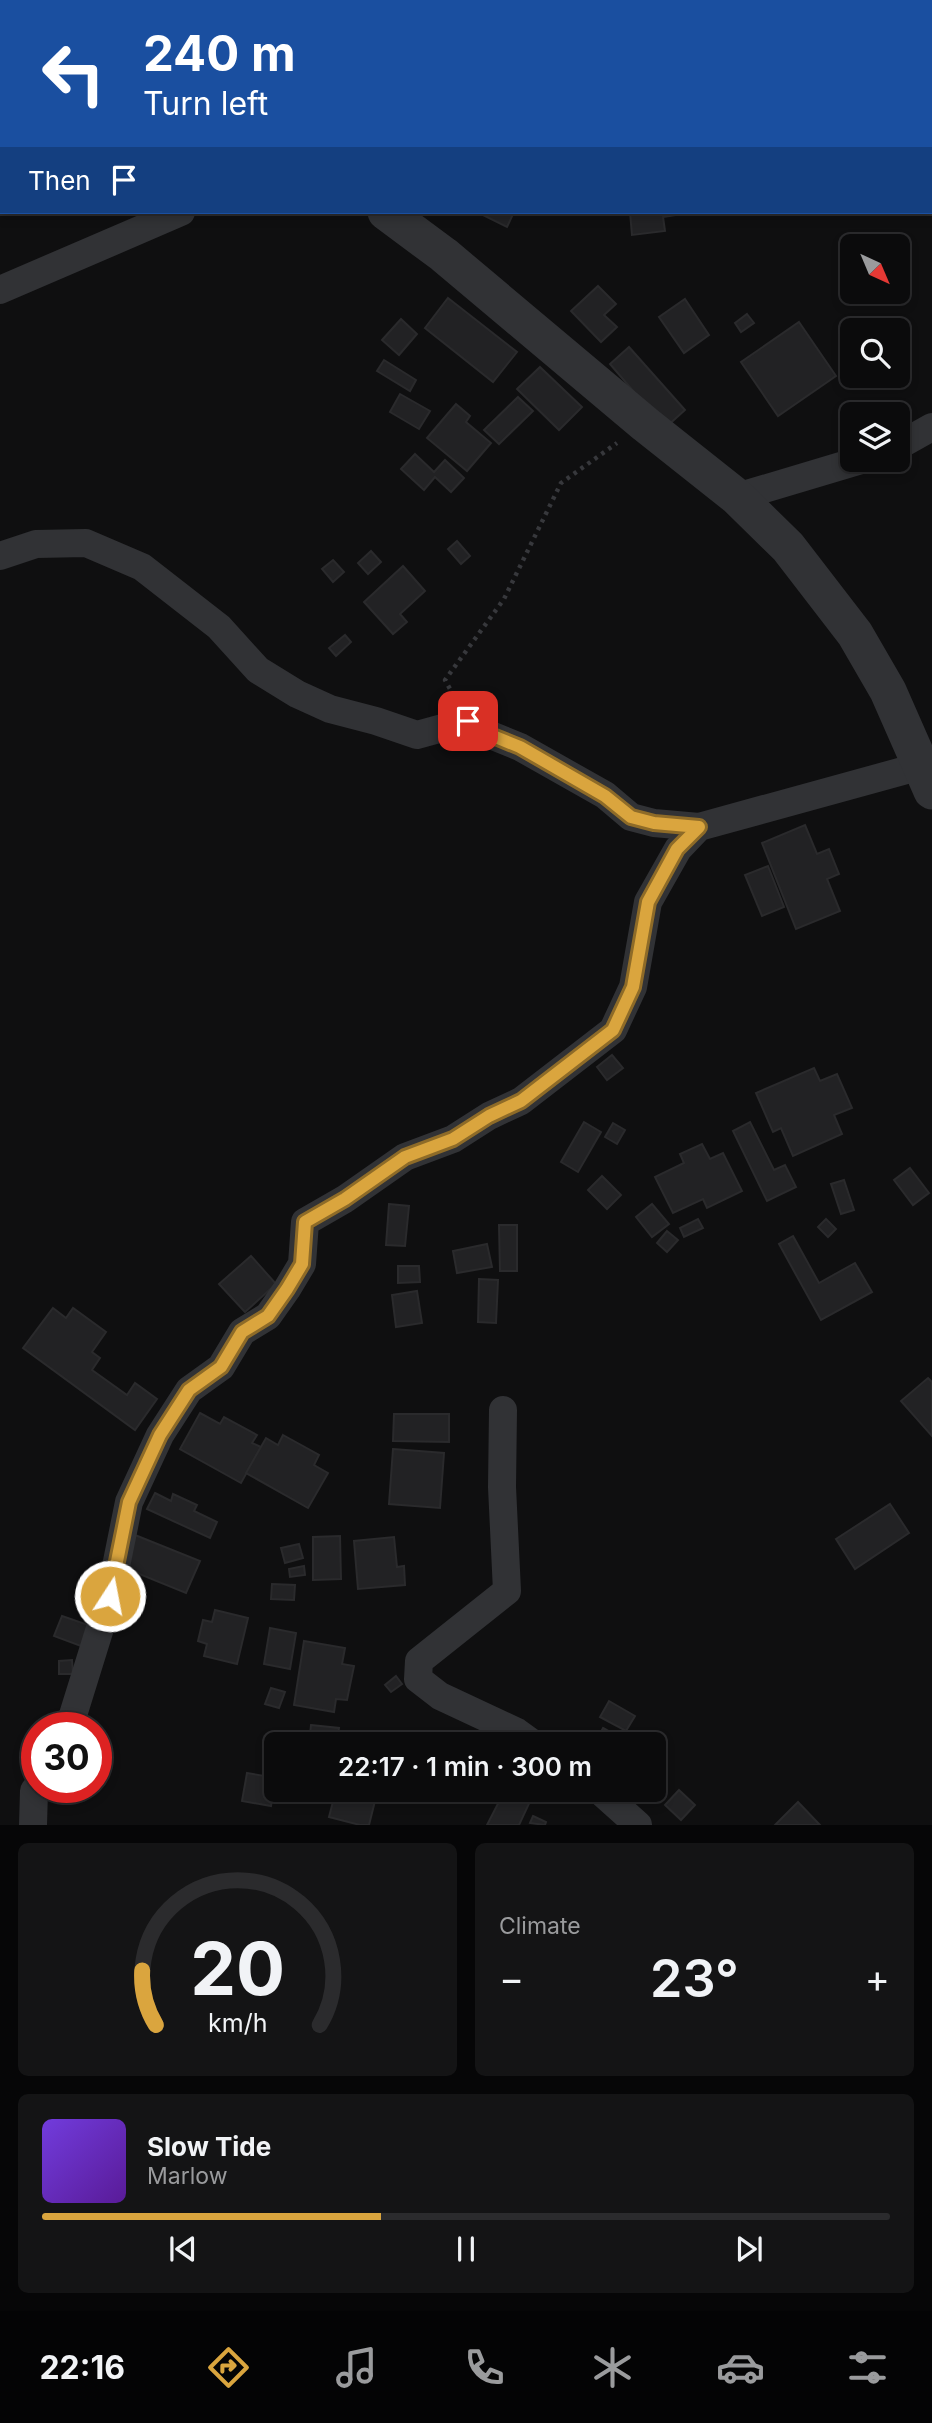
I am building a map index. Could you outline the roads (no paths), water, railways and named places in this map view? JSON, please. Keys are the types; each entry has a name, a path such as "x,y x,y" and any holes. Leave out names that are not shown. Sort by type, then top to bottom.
{"street":[{"path":"0,290 176,214"},
{"path":"0,556 36,544 86,543 142,567 219,627 258,670 297,694 330,709 417,735 468,721 493,736 520,747 605,796 631,817 654,823 699,827 927,778 888,691 855,634 788,547 737,497 645,424 444,255 389,214"},
{"path":"910,439 932,427"},
{"path":"737,497 840,466"},
{"path":"74,1712 110,1596 129,1502 160,1435 189,1390 221,1367 242,1332 268,1316 275,1307 302,1264 305,1222 345,1199 405,1157 453,1139 489,1116 521,1101 613,1030 633,987 648,902 677,849 699,827"},
{"path":"503,1410 502,1487 507,1591 419,1661 418,1679 440,1696 517,1732"},
{"path":"612,1802 638,1825"},
{"path":"33,1825 34,1803"}]}
